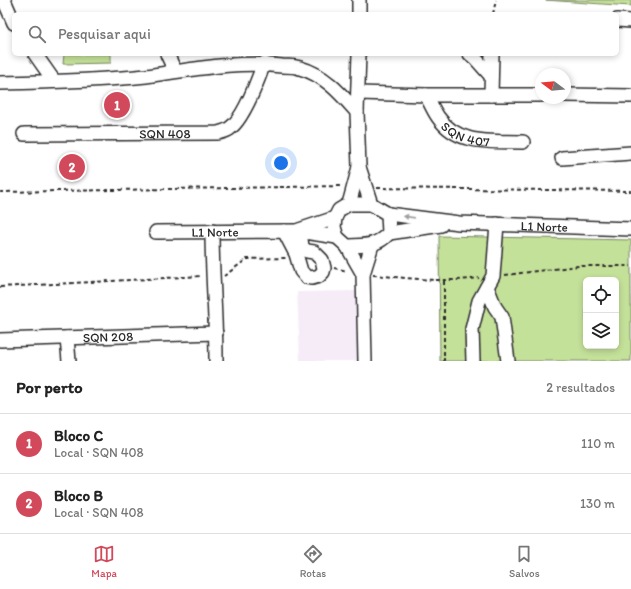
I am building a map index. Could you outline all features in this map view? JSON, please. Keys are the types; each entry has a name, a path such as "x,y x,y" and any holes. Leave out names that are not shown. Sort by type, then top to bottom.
{"street":[{"path":"4,0 12,18"},
{"path":"359,0 359,12"},
{"path":"619,20 631,21"},
{"path":"36,56 54,81"},
{"path":"168,56 175,71"},
{"path":"342,242 372,245 384,240 389,233 388,214 371,204 360,187 357,112 359,93 359,56"},
{"path":"472,56 491,76"},
{"path":"491,95 492,56"},
{"path":"0,83 146,76 175,71 264,63 300,68 317,74 336,88 357,112"},
{"name":"SQN 408","path":"24,134 218,133 229,130 241,115 252,94 264,63"},
{"name":"SQN 407","path":"359,93 426,95 535,95"},
{"name":"SQN 407","path":"426,95 437,117 445,126 460,137 473,141 523,142"},
{"path":"571,96 631,96"},
{"path":"562,158 631,153"},
{"path":"360,187 349,204 339,210 335,218 334,228 363,274"},
{"path":"349,204 371,204"},
{"name":"L1 Norte","path":"388,214 459,223 631,229"},
{"name":"L1 Norte","path":"300,231 335,218"},
{"name":"L1 Norte","path":"389,233 459,223"},
{"path":"473,361 472,329 480,301 493,276 497,224"},
{"path":"212,231 212,275 216,333 216,361"},
{"path":"284,231 296,254 301,271 306,277 312,278 320,276 324,268 322,260 314,252 307,251 302,247 300,231"},
{"name":"L1 Norte","path":"156,232 300,231 342,242"},
{"path":"365,361 363,274 372,245"},
{"path":"487,287 495,307 502,317 508,361"},
{"name":"SQN 208","path":"0,340 216,333"},
{"path":"67,338 69,361"}],"path":[{"path":"493,12 496,0"},
{"path":"0,192 360,187 631,191"},
{"path":"444,281 444,361"}],"shaded area":[{"path":"356,291 357,361 300,361 297,292"}],"green space":[{"path":"545,0 631,0 631,6"},
{"path":"64,56 111,56 111,63 63,64"},
{"path":"439,236 631,240 631,361 440,361"}],"place":[{"name":"Bloco C","path":"117,105"},
{"name":"Bloco B","path":"72,167"}]}
